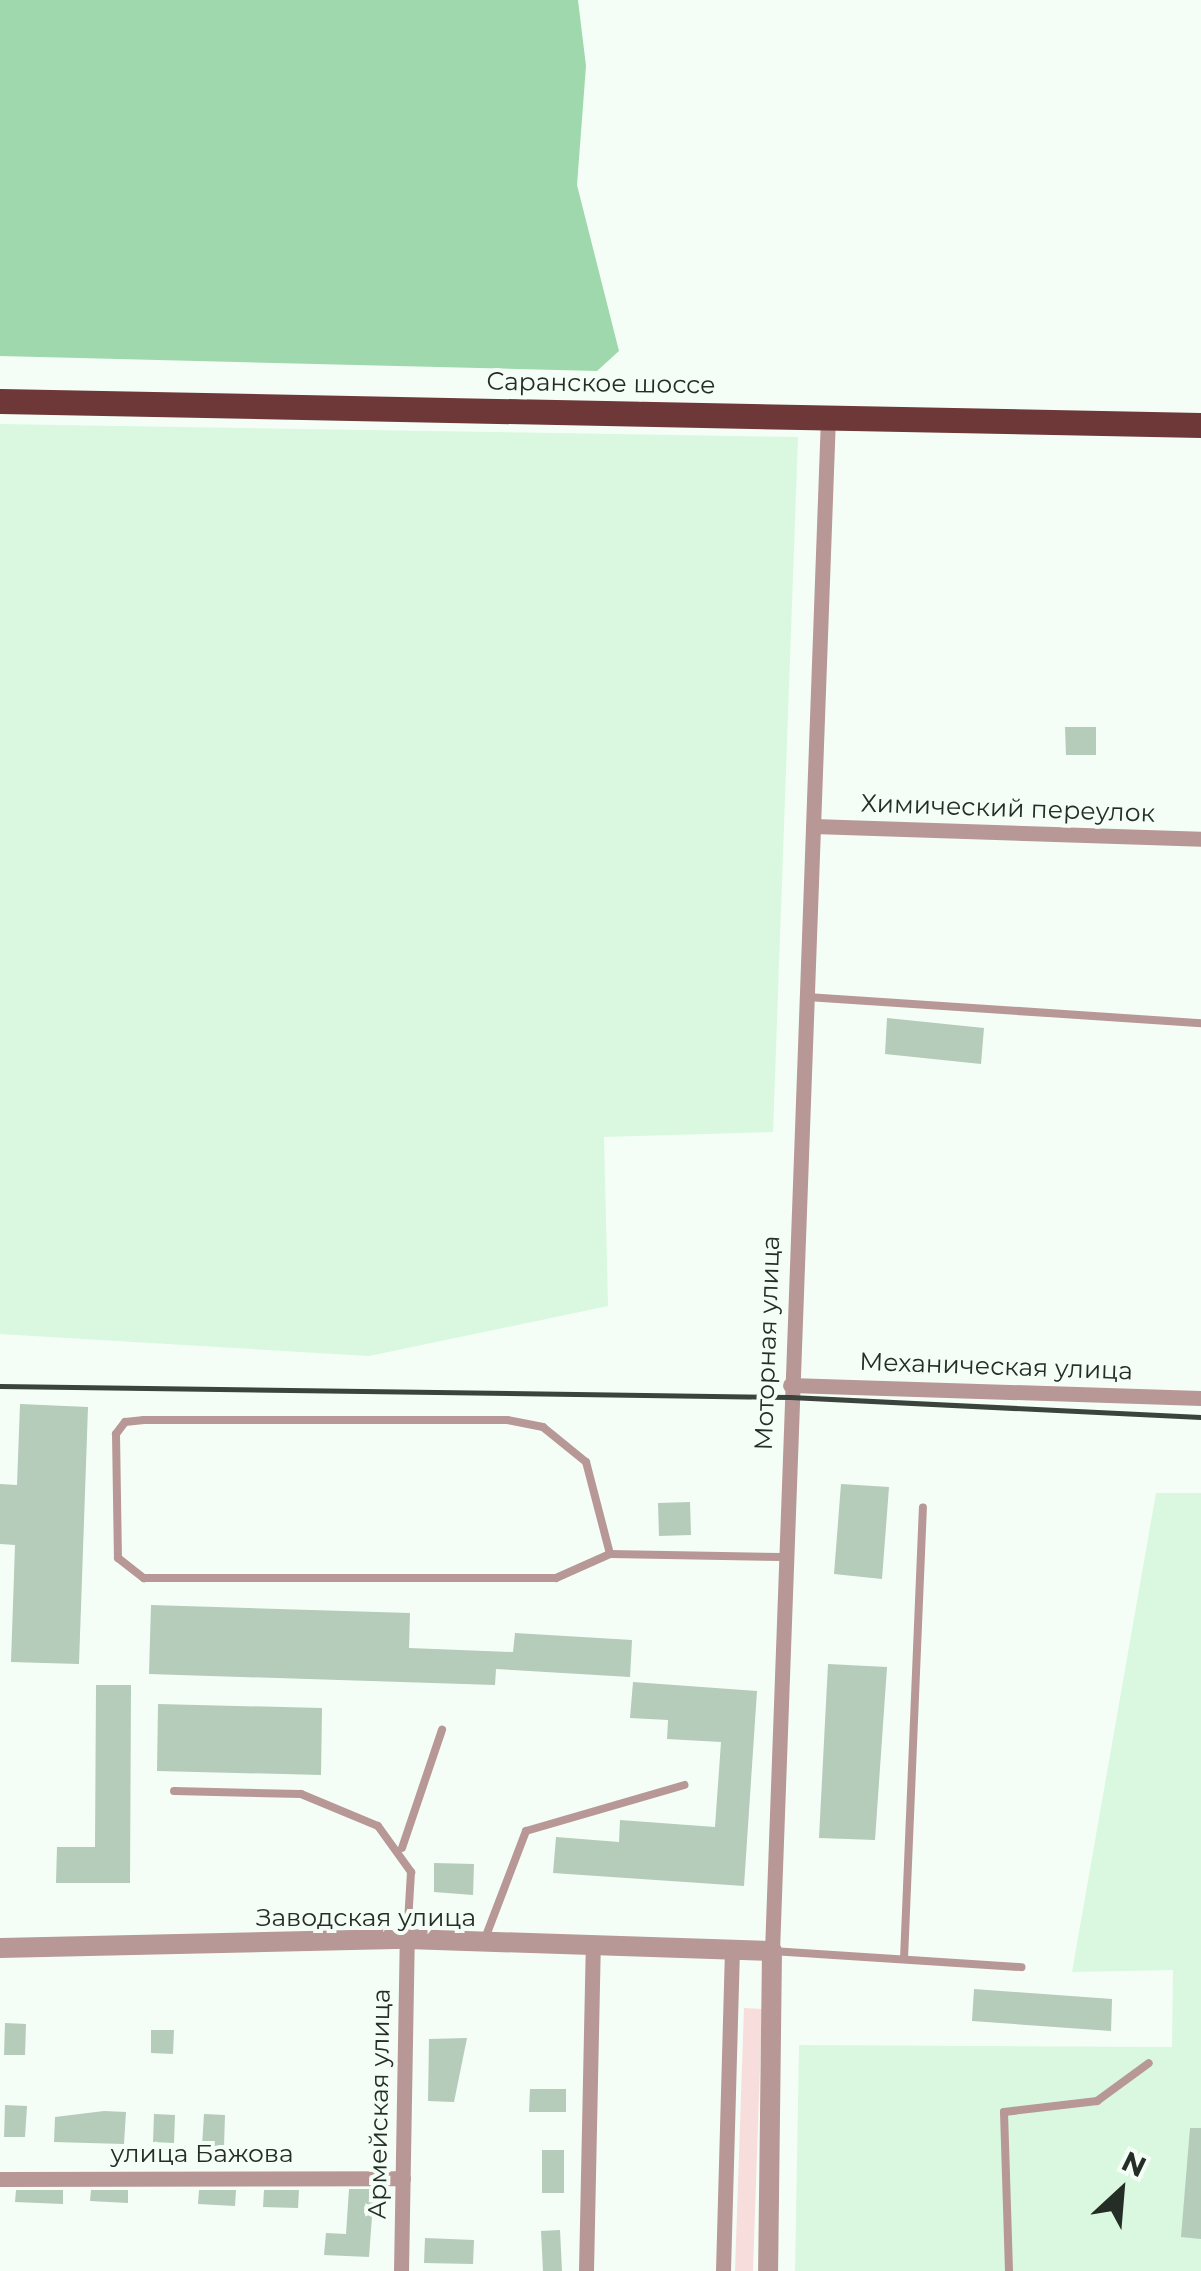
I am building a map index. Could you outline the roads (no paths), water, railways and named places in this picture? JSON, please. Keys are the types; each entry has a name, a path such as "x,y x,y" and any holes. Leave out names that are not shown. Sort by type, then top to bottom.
{"highway":[{"name":"Саранское шоссе","path":"0,401 1201,425"}],"street":[{"name":"Моторная улица","path":"768,2271 783,1557 828,417"},
{"name":"Химический переулок","path":"813,826 1201,839"},
{"name":"Механическая улица","path":"790,1384 1201,1398"},
{"name":"Заводская улица","path":"0,1948 408,1939 772,1951"},
{"name":"Армейская улица","path":"400,2271 408,1939"},
{"path":"586,2271 593,1943"},
{"path":"723,2271 732,1950"},
{"name":"улица Бажова","path":"0,2179 403,2178"}],"lane":[{"path":"807,997 1201,1023"},
{"path":"610,1554 586,1462 543,1427 507,1420 144,1420 116,1434 118,1558 144,1578 556,1578 610,1554 783,1557"},
{"path":"904,1959 923,1507"},
{"path":"402,1848 442,1730"},
{"path":"484,1940 526,1830 684,1784"},
{"path":"174,1790 301,1794 378,1826 402,1848 411,1872 408,1939"},
{"path":"772,1951 1020,1967"},
{"path":"1009,2271 1004,2112 1098,2101 1150,2063"}],"railway":[{"path":"0,1386 790,1397 1201,1417"}]}
